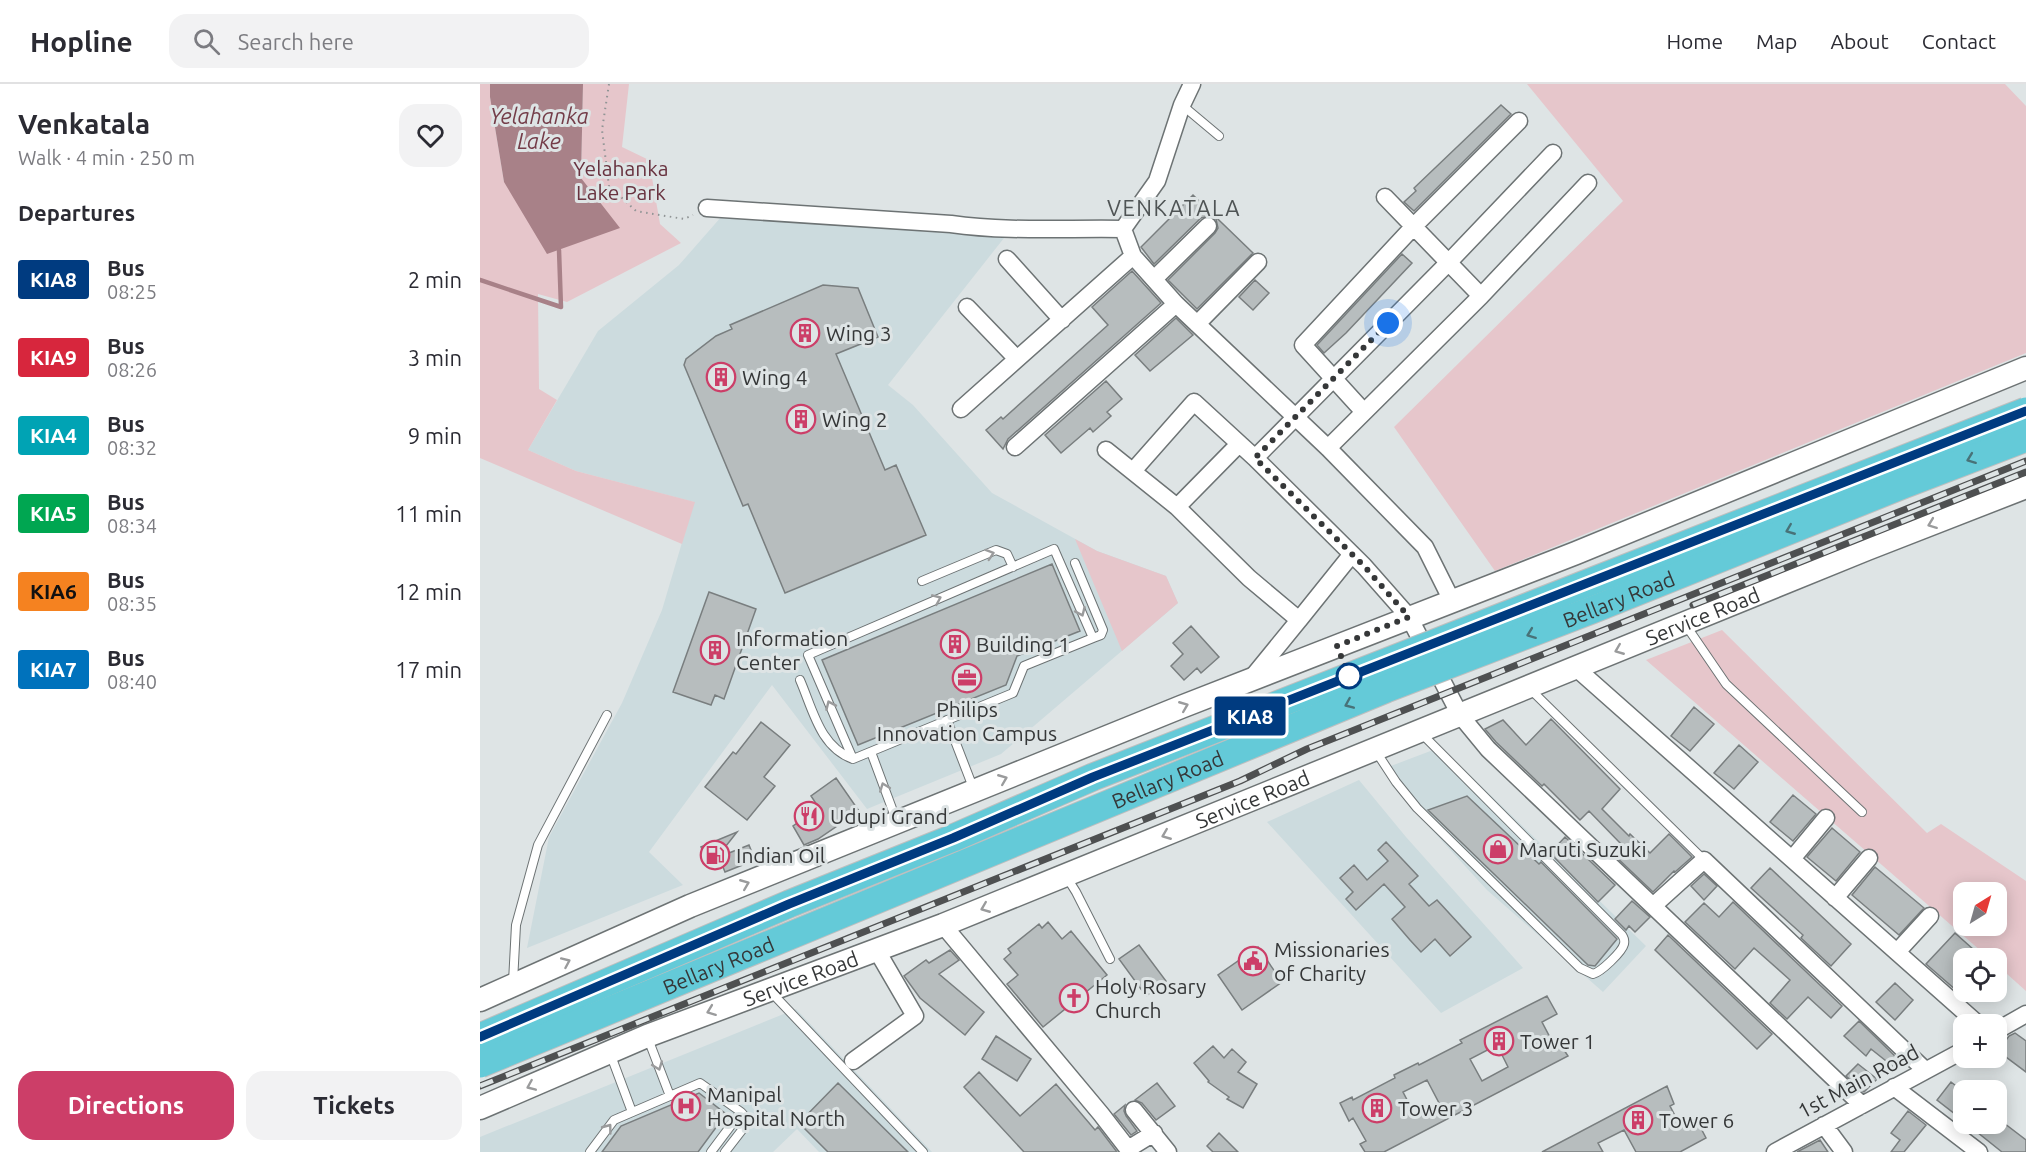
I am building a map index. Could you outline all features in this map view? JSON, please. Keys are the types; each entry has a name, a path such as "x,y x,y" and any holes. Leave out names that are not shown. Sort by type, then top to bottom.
{"highway":[{"name":"Bellary Road","path":"480,1037 1093,777 2026,411"},
{"name":"Bellary Road","path":"480,1064 1386,689 2026,438"}],"main road":[{"path":"480,1000 690,906 1250,680 1576,553 2026,368"},
{"name":"Service Road","path":"480,1108 647,1036 943,925 2026,487"}],"street":[{"path":"1123,229 1157,181 1182,105 1192,84"},
{"path":"1364,411 1303,345 1414,226 1519,121"},
{"path":"1255,458 1553,153"},
{"path":"1328,448 1481,296 1588,183"},
{"path":"1385,197 1481,296"},
{"path":"707,208 939,223 990,229 1017,227 1123,229"},
{"path":"1154,279 1208,226"},
{"path":"1123,229 1133,255 1176,304 1328,448 1425,548 1452,601"},
{"path":"961,409 1133,255"},
{"path":"1007,259 1062,320"},
{"path":"1197,324 1258,262"},
{"path":"1015,447 1176,304"},
{"path":"968,307 1017,359"},
{"path":"1133,471 1194,402 1255,458 1352,554 1409,617 1460,715 1488,749 1862,1105"},
{"path":"1178,507 1239,444"},
{"path":"1106,450 1178,507 1249,578 1299,620"},
{"path":"1250,680 1352,554"},
{"path":"1576,668 1967,1014"},
{"path":"1792,859 1826,818"},
{"path":"1835,898 1869,858"},
{"path":"1653,906 1704,860 1925,1070"},
{"path":"1897,952 1930,916"},
{"path":"943,925 1101,1113 1128,1149 1154,1133"},
{"path":"853,1061 915,1016 876,950"},
{"path":"2007,1027 2022,1022"},
{"name":"1st Main Road","path":"1775,1152 1953,1056"},
{"path":"1894,1087 1979,1152"},
{"path":"1134,1110 1168,1152"},
{"path":"1824,1125 1844,1152"}],"lane":[{"path":"1182,105 1219,136"},
{"path":"854,759 808,655 1054,549 1093,638"},
{"path":"922,581 996,550 1007,554 1013,567"},
{"path":"800,680 824,736 838,751 854,759 1013,693 1024,666 1101,635 1104,630 1076,563"},
{"path":"1684,624 1726,684 1862,812"},
{"path":"1529,687 1704,860"},
{"path":"512,985 516,925 538,845 607,715"},
{"path":"947,720 974,791"},
{"path":"1375,750 1417,808 1580,968 1593,974 1602,970 1624,946 1622,935 1419,732"},
{"path":"871,752 897,822"},
{"path":"1066,875 1110,959"},
{"path":"769,990 923,1152"},
{"path":"647,1036 670,1096"},
{"path":"610,1052 632,1112"},
{"path":"590,1152 615,1120 700,1083 741,1112 749,1121 725,1152"},
{"path":"711,1152 741,1112"}],"path":[{"path":"609,84 602,130 609,186 636,211 684,219 707,208"}],"shaded area":[{"path":"736,200 766,213 1004,238 888,385 913,405 992,493 1097,551 1166,576 1178,603 1001,754 867,809 772,685 649,852 683,885 527,948 549,837 622,703 662,610 694,502 576,471 528,450 598,331 679,265"},
{"name":"Maruti Suzuki","path":"1441,747 1646,946 1603,992 1487,890 1412,808 1383,769"},
{"path":"1359,780 1406,837 1523,968 1441,1013 1267,822"},
{"path":"796,1009 932,1152 819,1152 797,1129 773,1152 480,1152 480,1137"}],"green space":[{"name":"Yelahanka Lake Park","path":"480,84 490,84 490,97 504,182 581,178 583,84 629,84 622,147 649,160 660,224 681,243 567,302 538,294 539,389 557,400 528,450 576,471 695,502 682,544 480,458"},
{"path":"1527,84 2005,84 2026,106 2026,353 1495,571 1394,427 1623,201"},
{"path":"1075,539 1097,551 1166,576 1178,603 1122,651"},
{"path":"1722,630 1927,833 1941,824 2026,881 2026,991 2007,974 2007,948 1977,948 1964,936 2007,936 2007,882 1953,882 1953,927 1646,660"}],"water":[{"name":"Yelahanka Lake","path":"490,84 583,84 581,178 620,228 547,254 504,182 490,97"}],"building":[{"path":"1501,105 1511,114 1414,211 1404,202 1416,191 1414,188"},
{"path":"1193,195 1253,253 1197,309 1168,280 1215,233 1218,228 1216,219 1210,216 1201,218 1154,264 1141,247"},
{"path":"1402,254 1412,263 1324,353 1317,345"},
{"path":"1132,271 1161,303 1008,439 1003,449 986,430 1001,417 1003,419 1108,325 1092,307"},
{"path":"1255,280 1269,293 1253,310 1239,297"},
{"path":"823,285 858,288 878,337 836,354 885,470 896,465 926,535 785,593 748,504 743,506 684,365 686,359 716,336 732,329 730,325"},
{"path":"1176,318 1193,335 1150,371 1135,355"},
{"path":"1106,381 1122,399 1107,412 1111,416 1093,432 1090,428 1061,453 1045,435"},
{"name":"Building 1","path":"1052,564 1080,631 1017,656 1006,685 858,745 822,660"},
{"name":"Information Center","path":"709,592 756,609 724,699 715,695 711,705 673,692"},
{"path":"1191,626 1219,657 1201,673 1197,668 1184,680 1171,666 1183,654 1173,643"},
{"path":"1694,707 1714,724 1690,751 1671,736"},
{"path":"1551,719 1620,789 1602,809 1629,836 1630,834 1650,853 1669,834 1692,857 1653,892 1612,853 1621,844 1589,811 1580,820 1485,729 1503,720 1526,745"},
{"path":"761,722 790,745 764,777 775,786 747,820 705,787 733,752 736,754"},
{"path":"1739,745 1758,762 1734,789 1714,773"},
{"path":"836,778 859,811 818,839 804,845 793,826 819,808 811,796"},
{"path":"1793,795 1816,814 1793,841 1770,822"},
{"path":"1467,796 1539,864 1541,862 1617,939 1595,966 1588,965 1428,810"},
{"path":"1832,828 1860,852 1836,881 1807,857"},
{"path":"737,832 715,860 708,863 701,847"},
{"path":"1565,837 1615,885 1598,902 1550,853"},
{"path":"1386,842 1418,876 1409,884 1429,906 1437,900 1471,937 1450,956 1435,939 1421,952 1410,940 1392,919 1405,907 1384,884 1356,910 1346,899 1353,892 1340,878 1354,865 1367,880 1388,861 1378,850"},
{"path":"749,845 755,860 725,872 719,857"},
{"path":"1875,867 1924,908 1899,935 1852,895"},
{"path":"1770,868 1851,944 1831,966 1801,938 1803,935 1751,888"},
{"path":"1704,874 1717,886 1704,900 1691,886"},
{"path":"1632,901 1650,917 1635,932 1629,926 1626,930 1615,919"},
{"path":"1733,902 1842,1006 1831,1018 1808,997 1787,1019 1770,1003 1790,980 1754,948 1735,969 1685,922 1704,903 1719,917"},
{"path":"1048,922 1062,939 1071,931 1107,975 1043,1027 1007,984 1018,975 1004,959 1011,953 1008,949 1039,924 1042,928"},
{"path":"1668,935 1772,1034 1757,1049 1655,950"},
{"path":"1953,935 1958,936 1972,948 1953,948 1953,987 1926,964"},
{"path":"1139,945 1166,981 1146,996 1119,959"},
{"path":"1258,947 1282,982 1242,1010 1218,975"},
{"path":"950,950 959,960 939,974 984,1012 965,1035 920,998 904,976 926,960 929,963"},
{"path":"1895,983 1913,1000 1895,1020 1876,1002"},
{"path":"1547,996 1557,1014 1542,1022 1553,1043 1558,1041 1568,1056 1384,1152 1365,1152 1360,1144 1366,1141 1353,1118 1349,1121 1340,1103 1352,1097 1353,1100 1395,1078 1394,1075 1462,1043 1460,1040","holes":["1497,1045 1508,1067 1482,1081 1470,1059","1427,1080 1439,1103 1415,1115 1403,1092"]},
{"path":"1859,1021 1901,1062 1895,1068 1871,1049 1866,1056 1844,1036"},
{"path":"2015,1033 2026,1041 2026,1072 2007,1058 2009,1036"},
{"path":"996,1036 1031,1059 1017,1081 982,1059"},
{"path":"1213,1046 1224,1058 1232,1049 1246,1062 1238,1072 1257,1084 1243,1108 1227,1099 1229,1097 1208,1082 1194,1063"},
{"path":"1858,1064 1877,1079 1864,1092 1846,1076"},
{"path":"979,1072 1020,1116 1056,1084 1095,1130 1098,1127 1117,1152 1024,1152 964,1087"},
{"path":"1951,1082 1953,1084 1953,1112 1937,1100"},
{"path":"838,1083 908,1152 828,1152 799,1123"},
{"path":"1157,1083 1175,1106 1156,1120 1142,1103 1135,1100"},
{"name":"Tower 6","path":"1667,1086 1674,1104 1670,1106 1681,1127 1696,1119 1706,1138 1680,1152 1636,1152 1624,1130 1598,1143 1603,1152 1542,1152"},
{"path":"699,1093 726,1114 698,1152 602,1152 621,1126"},
{"path":"1125,1105 1126,1116 1137,1131 1131,1135 1114,1114"},
{"path":"1908,1111 1926,1125 1904,1152 1891,1152 1900,1140 1891,1133"},
{"path":"2007,1125 2026,1140 2026,1152 2002,1152 1980,1134 2007,1134"},
{"path":"1219,1133 1238,1152 1213,1152 1207,1146"},
{"path":"1820,1140 1828,1152 1797,1152"}],"waterway":[{"path":"480,280 561,307 559,250"}],"railway":[{"path":"480,1086 1240,781 1307,749 2026,461"},
{"path":"1693,605 2026,472"}],"bus line":[{"name":"KIA8","path":"480,1037 1093,777 1450,635 2026,411"}],"place":[{"name":"Wing 3","path":"805,333"},
{"name":"Wing 4","path":"721,377"},
{"name":"Wing 2","path":"801,419"},
{"name":"Building 1","path":"955,644"},
{"name":"Information Center","path":"715,650"},
{"name":"Philips Innovation Campus","path":"967,678"},
{"name":"Udupi Grand","path":"809,816"},
{"name":"Maruti Suzuki","path":"1498,849"},
{"name":"Indian Oil","path":"715,855"},
{"name":"Missionaries of Charity","path":"1253,961"},
{"name":"Holy Rosary Church","path":"1074,998"},
{"name":"Tower 1","path":"1499,1041"},
{"name":"Manipal Hospital North","path":"686,1106"},
{"name":"Tower 3","path":"1377,1108"},
{"name":"Tower 6","path":"1638,1120"}],"district":[{"name":"VENKATALA","path":"1174,207"}],"route":[{"path":"1349,676 1337,646 1409,617 1364,566 1255,458 1388,323"}]}
